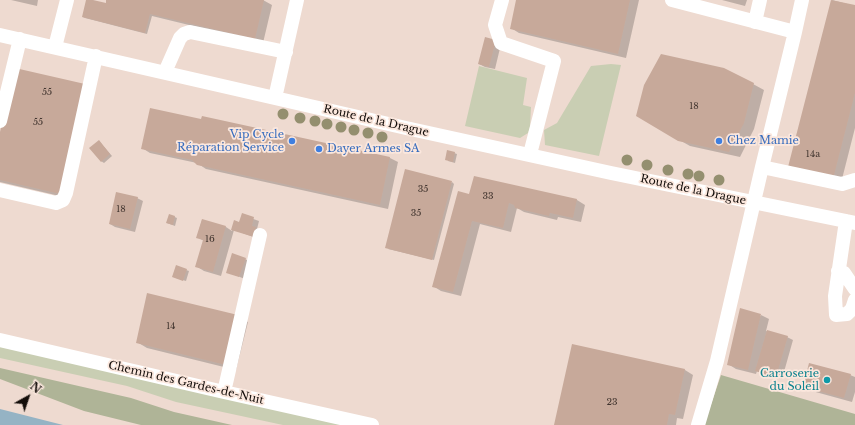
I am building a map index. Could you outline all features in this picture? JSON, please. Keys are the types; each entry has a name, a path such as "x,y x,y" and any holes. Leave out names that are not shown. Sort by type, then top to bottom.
{"street":[{"path":"55,47 67,0"},
{"path":"275,98 297,0"},
{"path":"502,0 496,25 501,43 554,61 530,154"},
{"path":"672,0 795,32"},
{"path":"755,22 760,0"},
{"path":"754,203 802,0"},
{"path":"165,72 180,38 184,34 190,32 286,52"},
{"name":"Route de la Drague","path":"0,35 406,128 611,173 850,222"},
{"path":"0,121 20,39"},
{"path":"0,190 56,204 63,200 66,193 96,56"},
{"path":"762,167 842,184 855,180"},
{"name":"Route de la Drague","path":"698,425 717,362 754,203"},
{"path":"850,222 838,271 835,296 836,315 847,314 852,309 855,300"},
{"path":"224,392 260,235"},
{"path":"838,271 844,273 855,289"},
{"name":"Chemin des Gardes-de-Nuit","path":"0,340 372,425"}],"green space":[{"path":"611,64 621,65 599,156 545,145 544,130 557,123 591,66"},
{"path":"479,66 527,78 523,105 531,107 530,127 528,133 520,138 465,126"},
{"path":"0,343 355,425 283,425 176,402 127,386 0,358"},
{"path":"0,368 131,398 174,412 232,425 141,425 84,411 0,379"},
{"path":"721,375 855,414 855,425 704,425"}],"water":[{"path":"0,409 63,425 0,425"}],"building":[{"path":"86,0 106,3 106,0 264,0 255,39 150,14 145,33 82,17"},
{"path":"516,0 630,0 618,54 510,29"},
{"path":"831,0 855,5 855,93 833,179 788,167"},
{"path":"485,37 496,40 489,67 478,64"},
{"path":"661,54 724,68 754,83 744,123 729,152 678,141 636,116 644,85"},
{"path":"15,68 85,84 60,194 0,180 0,132"},
{"path":"150,108 201,119 202,116 390,157 380,205 197,165 192,160 141,149"},
{"path":"99,140 110,154 101,162 89,148"},
{"path":"447,150 455,152 453,162 445,160"},
{"path":"405,169 452,181 432,260 385,248"},
{"path":"474,176 577,199 573,218 550,213 549,216 515,208 514,205 509,203 503,228 472,221 453,292 432,287 458,191 469,194"},
{"path":"116,192 138,197 130,229 109,224"},
{"path":"242,213 254,217 252,226 256,227 254,237 231,230 234,220 239,222"},
{"path":"169,214 175,216 173,225 166,223"},
{"path":"202,219 226,226 213,272 195,267 203,240 196,238"},
{"path":"232,253 246,258 239,277 226,273"},
{"path":"176,265 187,269 183,281 172,277"},
{"path":"147,293 238,315 226,365 136,343"},
{"path":"740,308 761,314 748,370 727,365"},
{"path":"767,330 788,336 776,377 755,371"},
{"path":"572,344 685,369 675,415 669,414 667,425 554,425"},
{"name":"Carroserie du Soleil","path":"809,363 851,374 844,398 803,387"}],"place":[{"name":"Vip Cycle Réparation Service","path":"292,141"},
{"name":"Chez Mamie","path":"719,141"},
{"name":"Dayer Armes SA","path":"319,149"},
{"name":"Carroserie du Soleil","path":"827,380"}]}
